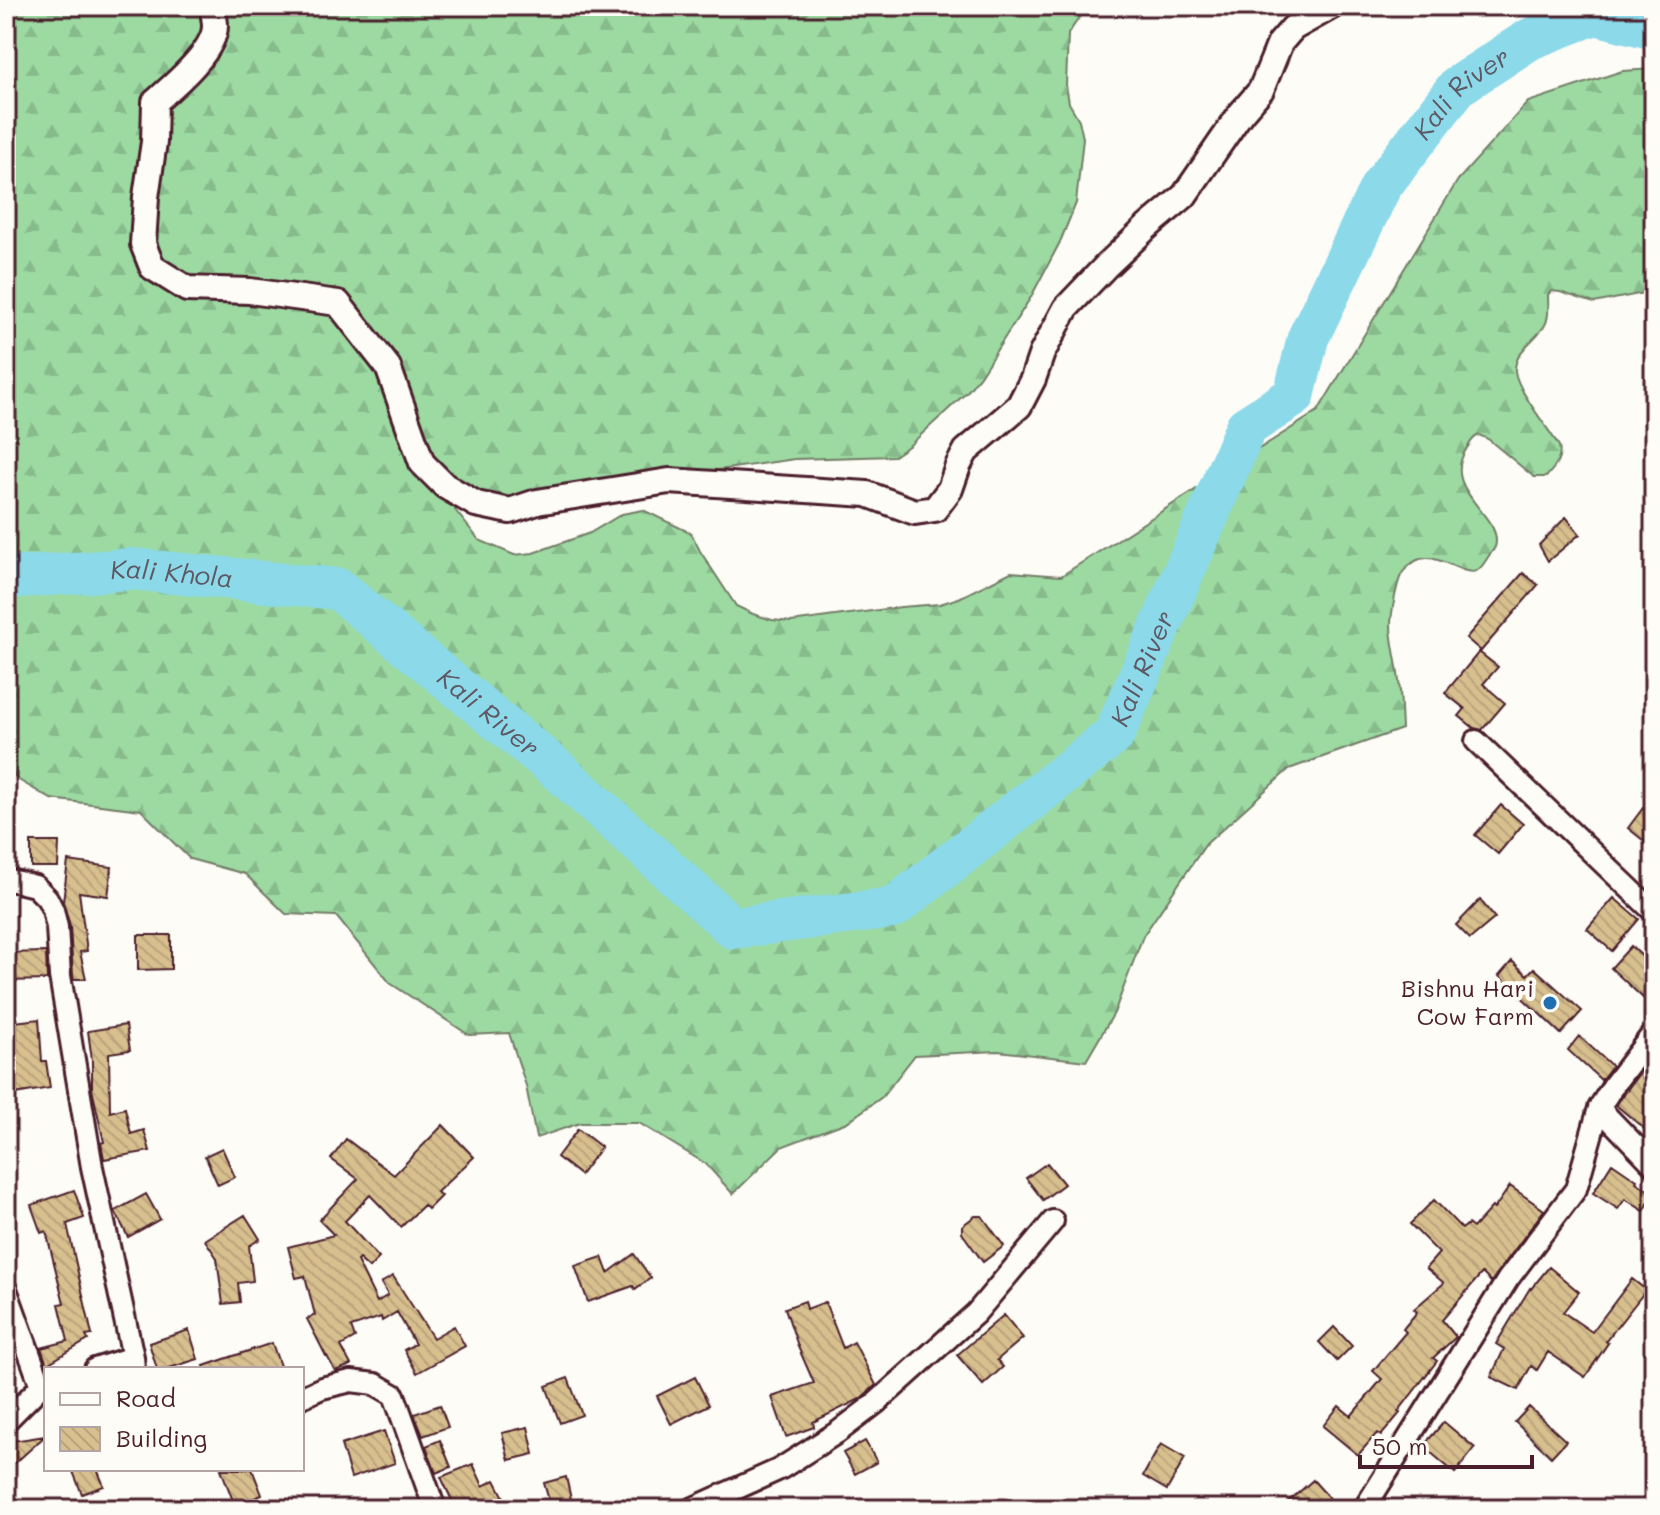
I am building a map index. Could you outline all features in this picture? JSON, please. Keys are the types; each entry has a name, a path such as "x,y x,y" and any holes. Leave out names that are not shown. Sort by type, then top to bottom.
{"street":[{"path":"212,6 216,28 207,49 155,102 143,244 152,267 187,289 250,291 338,303 388,367 422,463 445,486 476,504 510,511 537,502 669,481 867,494 915,512 935,509 950,489 966,451 1019,406 1066,308 1117,255 1184,196 1241,113 1261,90 1280,43 1293,28 1332,6"},
{"path":"1476,741 1654,912"},
{"path":"6,879 35,886 47,898 57,927 60,976 92,1167 134,1363 108,1367"},
{"path":"1364,1509 1508,1279 1576,1189 1599,1108 1654,1032"},
{"path":"1599,1108 1654,1165"},
{"path":"691,1509 780,1469 876,1403 976,1313 1053,1221"},
{"path":"6,1289 44,1386 6,1421"},
{"path":"304,1396 351,1381 375,1384 394,1395 435,1509"}],"lane":[{"path":"6,1464 7,1509"}],"green space":[{"path":"6,6 1087,6 1068,34 1066,85 1069,103 1079,120 1083,138 1076,203 1060,242 1031,297 980,376 910,445 894,456 795,459 684,475 629,475 612,483 529,506 466,492 455,510 479,540 514,555 533,553 590,533 622,514 643,510 691,533 736,606 772,620 791,622 940,604 1011,572 1061,576 1318,411 1458,180 1528,102 1622,71 1654,69 1654,291 1594,303 1560,292 1551,291 1548,295 1547,322 1518,357 1515,371 1527,398 1559,446 1559,459 1546,477 1534,477 1479,435 1467,448 1460,463 1461,477 1466,490 1491,524 1495,547 1476,571 1423,558 1413,562 1403,572 1391,625 1402,729 1289,769 1206,844 1143,936 1114,1013 1086,1061 998,1051 915,1055 882,1097 847,1122 781,1147 733,1194 706,1164 639,1123 580,1123 536,1138 526,1086 509,1033 469,1035 390,983 336,916 286,914 245,874 190,859 141,810 51,799 17,779 6,764"}],"building":[{"path":"1566,517 1580,534 1548,561 1539,545"},
{"path":"1523,573 1538,585 1481,651 1466,638"},
{"path":"1479,652 1498,667 1483,684 1505,703 1482,730 1474,728 1459,716 1465,709 1445,693"},
{"path":"1501,805 1523,824 1498,854 1475,835"},
{"path":"1643,808 1654,817 1654,849 1628,828"},
{"path":"31,842 59,842 58,867 31,867"},
{"path":"68,861 112,867 108,896 79,892 87,951 80,952 86,979 74,979 73,975 70,926 63,902"},
{"path":"1614,898 1639,919 1612,951 1587,929"},
{"path":"1480,900 1495,918 1470,939 1456,925"},
{"path":"138,935 171,935 171,969 138,970"},
{"path":"1631,946 1654,967 1654,986 1643,998 1611,968"},
{"path":"46,952 47,980 6,981 6,953"},
{"name":"Bishnu Hari Cow Farm","path":"1512,961 1527,975 1534,968 1582,1011 1561,1034 1499,976"},
{"path":"39,1019 42,1061 46,1061 50,1088 15,1094 6,1023"},
{"path":"126,1025 130,1050 109,1053 110,1112 125,1108 131,1134 144,1130 150,1151 104,1159 101,1143 104,1142 92,1089 88,1031"},
{"path":"1579,1036 1612,1066 1601,1080 1568,1050"},
{"path":"1654,1059 1654,1137 1616,1105"},
{"path":"443,1125 474,1157 437,1192 441,1196 428,1209 424,1205 401,1227 370,1195 345,1221 379,1258 369,1268 359,1259 357,1261 377,1302 388,1295 381,1283 393,1276 433,1338 454,1326 465,1346 417,1373 404,1350 415,1344 397,1312 382,1321 381,1317 351,1327 355,1338 341,1346 351,1365 335,1371 307,1319 315,1315 305,1276 296,1278 288,1247 334,1235 319,1220 358,1179 331,1159 346,1139 394,1175"},
{"path":"578,1129 601,1147 580,1175 557,1157"},
{"path":"222,1148 235,1177 218,1185 205,1156"},
{"path":"1047,1163 1064,1184 1043,1200 1026,1178"},
{"path":"1612,1163 1654,1194 1644,1211 1625,1199 1618,1209 1593,1193"},
{"path":"1510,1186 1544,1210 1491,1282 1482,1273 1442,1320 1456,1337 1433,1358 1437,1361 1381,1436 1377,1433 1358,1455 1323,1426 1339,1406 1351,1416 1382,1379 1373,1371 1406,1332 1403,1329 1417,1312 1414,1309 1444,1283 1426,1268 1439,1253 1410,1224 1434,1200 1462,1229 1468,1224 1473,1228 1492,1207 1494,1209"},
{"path":"74,1190 84,1218 67,1224 92,1335 86,1336 88,1340 47,1364 41,1348 68,1341 59,1304 64,1303 46,1231 41,1233 31,1205"},
{"path":"146,1194 160,1219 128,1237 115,1211"},
{"path":"245,1215 260,1239 249,1246 253,1281 238,1283 240,1302 223,1304 217,1258 205,1240"},
{"path":"975,1216 982,1216 1004,1246 983,1262 962,1233 962,1226"},
{"path":"634,1254 651,1278 635,1289 633,1286 588,1302 575,1266 602,1257 608,1273"},
{"path":"1549,1267 1579,1292 1563,1312 1592,1332 1632,1279 1646,1290 1606,1341 1608,1343 1585,1377 1548,1352 1537,1370 1531,1366 1518,1390 1491,1377 1504,1349 1496,1344 1530,1288"},
{"path":"805,1301 807,1309 825,1302 843,1348 854,1342 876,1385 860,1399 813,1422 814,1427 786,1437 772,1397 814,1383 785,1308"},
{"path":"1004,1315 1023,1338 997,1360 1003,1367 983,1385 957,1355"},
{"path":"1334,1327 1352,1346 1337,1361 1319,1342"},
{"path":"189,1330 198,1359 172,1367 156,1367 149,1343"},
{"path":"272,1343 280,1367 204,1367"},
{"path":"695,1377 709,1405 671,1424 657,1396"},
{"path":"568,1378 582,1415 560,1423 546,1386"},
{"path":"440,1405 448,1427 423,1436 414,1414"},
{"path":"1529,1407 1566,1441 1551,1457 1515,1422"},
{"path":"1444,1422 1475,1448 1455,1473 1423,1446"},
{"path":"528,1427 534,1454 509,1460 502,1433"},
{"path":"384,1431 395,1463 351,1478 341,1445"},
{"path":"44,1436 14,1464 8,1456 6,1442"},
{"path":"440,1440 451,1467 436,1473 426,1446"},
{"path":"865,1441 877,1462 855,1474 843,1453"},
{"path":"1161,1444 1185,1458 1167,1490 1143,1476"},
{"path":"473,1464 483,1486 495,1480 510,1509 456,1509 441,1477"},
{"path":"73,1471 98,1471 104,1486 82,1494"},
{"path":"222,1471 253,1471 262,1495 235,1506"},
{"path":"566,1477 571,1499 550,1504 544,1483"},
{"path":"1313,1480 1339,1509 1280,1509"}],"waterway":[{"name":"Kali River","path":"6,578 131,569 338,589 560,772 733,928 893,908 1114,735 1246,427 1294,396 1308,338 1381,186 1458,86 1530,39 1595,14 1654,29"}],"place":[{"name":"Bishnu Hari Cow Farm","path":"1550,1003"}],"water label":[{"name":"Kali Khola","path":"172,576"}]}
